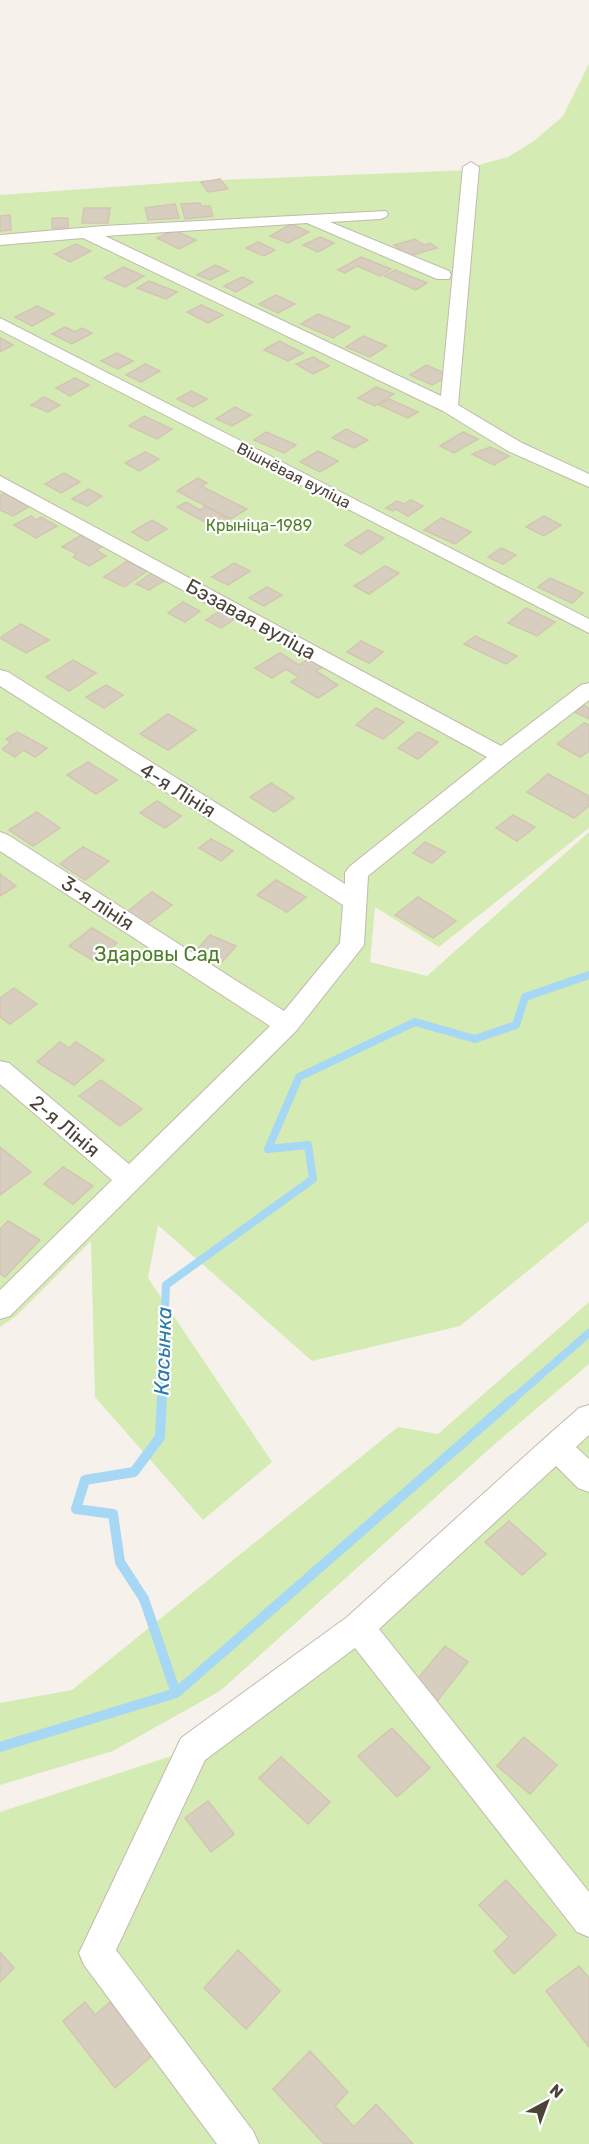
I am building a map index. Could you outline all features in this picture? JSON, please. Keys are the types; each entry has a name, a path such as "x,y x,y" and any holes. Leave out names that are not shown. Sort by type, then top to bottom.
{"street":[{"path":"449,407 471,166"},
{"path":"0,240 380,214"},
{"path":"308,219 443,275"},
{"path":"86,233 449,407 515,447 589,481"},
{"name":"Вішнёвая вуліца","path":"0,323 589,627"},
{"name":"Бэзавая вуліца","path":"0,482 502,756"},
{"path":"0,662 142,752 180,790"},
{"name":"4-я Лінія","path":"0,677 356,902"},
{"path":"0,1308 287,1025 352,945 357,873 502,756 589,690"},
{"name":"3-я лінія","path":"0,840 287,1025"},
{"name":"2-я Лінія","path":"0,1070 131,1181"},
{"path":"240,2144 96,1953 193,1749 358,1627 589,1417"},
{"path":"556,1446 589,1479"},
{"path":"358,1627 589,1920"}],"green space":[{"path":"589,64 589,828 439,947 375,907 370,962 427,976 589,832 589,1221 460,1326 312,1361 158,1225 148,1278 272,1462 203,1520 95,1397 91,1241 16,1316 0,1327 0,195 196,181 471,170 471,167 508,157 534,141 563,116"},
{"path":"589,1302 589,1364 496,1443 220,1691 113,1751 0,1785 0,1703 72,1690 398,1427 438,1434"},
{"path":"589,1417 589,2144 0,2144 0,1812 193,1749"}],"building":[{"path":"220,179 228,189 208,192 201,182"},
{"path":"200,203 201,206 210,206 213,216 185,219 181,204"},
{"path":"175,204 179,218 148,220 145,208"},
{"path":"84,208 110,208 108,223 82,223"},
{"path":"10,215 11,230 0,231 0,216"},
{"path":"52,218 68,218 68,228 52,228"},
{"path":"291,224 309,232 288,243 270,236"},
{"path":"174,230 196,240 179,249 157,238"},
{"path":"320,237 334,243 318,252 303,245"},
{"path":"415,239 424,245 430,243 437,248 409,256 394,245"},
{"path":"258,242 275,250 264,256 246,248"},
{"path":"76,244 91,251 70,262 55,254"},
{"path":"361,257 391,269 380,276 357,266 345,273 338,270"},
{"path":"215,265 228,271 210,280 197,275"},
{"path":"123,267 144,276 125,287 104,278"},
{"path":"395,270 427,283 416,290 384,276"},
{"path":"242,277 253,282 236,292 224,286"},
{"path":"149,281 177,292 166,299 137,288"},
{"path":"276,295 295,304 278,313 259,304"},
{"path":"201,305 223,315 208,323 187,312"},
{"path":"37,306 54,314 32,326 15,317"},
{"path":"318,314 350,327 333,338 301,324"},
{"path":"65,327 75,332 82,328 92,333 72,344 52,334"},
{"path":"363,336 387,346 370,357 346,347"},
{"path":"0,338 13,345 0,352"},
{"path":"279,341 303,353 288,361 264,350"},
{"path":"117,353 133,361 118,369 101,361"},
{"path":"313,357 329,366 313,374 296,364"},
{"path":"145,364 160,371 141,382 126,375"},
{"path":"426,365 449,375 432,385 410,375"},
{"path":"75,378 89,385 70,396 56,388"},
{"path":"376,387 394,394 375,406 358,398"},
{"path":"191,391 207,399 193,407 177,399"},
{"path":"44,397 60,405 48,412 31,405"},
{"path":"389,399 418,412 408,418 379,405"},
{"path":"235,407 251,415 232,426 216,419"},
{"path":"144,416 172,429 157,439 129,426"},
{"path":"346,429 368,440 354,448 332,438"},
{"path":"266,432 296,445 284,453 254,440"},
{"path":"463,432 478,439 454,453 440,446"},
{"path":"490,447 509,456 494,465 472,454"},
{"path":"318,451 338,461 320,472 300,462"},
{"path":"145,452 159,459 139,471 125,463"},
{"path":"64,473 80,482 61,493 45,484"},
{"path":"198,478 207,483 201,486 247,509 231,519 177,491"},
{"path":"88,489 102,496 87,506 72,499"},
{"path":"4,493 30,506 13,516 0,510 0,496"},
{"path":"411,500 423,506 408,516 396,509 393,511 386,508 397,501 404,504"},
{"path":"186,502 200,510 205,506 228,519 214,527 177,507"},
{"path":"31,516 36,520 41,517 57,526 36,538 14,525"},
{"path":"544,516 561,525 544,536 526,527"},
{"path":"441,518 471,532 455,544 424,530"},
{"path":"152,520 167,529 147,541 132,532"},
{"path":"368,530 384,538 361,554 345,545"},
{"path":"81,535 103,546 96,550 106,556 89,566 73,557 77,554 62,547"},
{"path":"501,548 516,555 503,564 488,557"},
{"path":"127,561 147,571 124,587 104,577"},
{"path":"234,563 250,571 228,585 212,577"},
{"path":"385,566 399,573 369,594 354,586"},
{"path":"152,573 165,580 149,590 136,584"},
{"path":"550,578 583,593 572,603 538,587"},
{"path":"267,587 282,595 264,606 249,598"},
{"path":"183,602 200,611 185,622 168,613"},
{"path":"224,608 239,616 221,628 206,620"},
{"path":"526,608 555,622 537,636 508,623"},
{"path":"21,624 49,640 26,653 0,638"},
{"path":"475,636 517,656 506,664 464,644"},
{"path":"361,641 383,652 369,663 347,652"},
{"path":"280,653 299,665 312,657 326,665 316,671 338,685 318,698 291,682 299,677 286,669 272,678 255,668"},
{"path":"73,660 96,673 69,691 46,677"},
{"path":"106,685 123,695 104,708 86,697"},
{"path":"584,705 589,708 589,719 575,712"},
{"path":"376,708 404,722 383,739 356,725"},
{"path":"168,714 196,730 168,750 140,734"},
{"path":"584,723 589,725 589,751 580,757 557,744"},
{"path":"17,732 47,748 35,757 23,750 15,757 2,749 11,742 6,739"},
{"path":"418,732 438,742 418,759 398,748"},
{"path":"88,762 117,780 96,794 67,775"},
{"path":"548,774 589,796 589,806 574,818 527,792"},
{"path":"271,783 294,798 274,812 250,797"},
{"path":"157,801 181,816 165,828 140,813"},
{"path":"37,812 60,828 33,846 9,830"},
{"path":"513,815 535,827 517,841 496,828"},
{"path":"211,839 233,851 221,861 199,848"},
{"path":"425,842 445,852 432,863 413,853"},
{"path":"83,847 109,861 85,880 60,864"},
{"path":"0,874 16,886 0,896"},
{"path":"276,880 306,897 287,912 257,895"},
{"path":"152,892 172,905 147,924 127,912"},
{"path":"418,897 456,921 433,938 395,915"},
{"path":"92,928 117,943 94,961 69,946"},
{"path":"210,935 236,946 222,962 196,951"},
{"path":"14,988 37,1004 10,1024 0,1017 0,998"},
{"path":"60,1042 69,1048 76,1042 104,1060 74,1085 37,1062"},
{"path":"101,1080 142,1109 120,1126 79,1096"},
{"path":"0,1147 31,1172 0,1195"},
{"path":"63,1167 93,1186 73,1204 44,1184"},
{"path":"8,1221 40,1240 5,1277 0,1274 0,1229"},
{"path":"509,1521 546,1554 522,1575 485,1542"},
{"path":"445,1646 468,1662 434,1705 410,1688"},
{"path":"392,1728 430,1768 397,1797 358,1756"},
{"path":"524,1737 557,1765 530,1794 497,1766"},
{"path":"281,1757 330,1802 308,1824 259,1778"},
{"path":"208,1801 234,1834 211,1852 185,1818"},
{"path":"506,1880 556,1935 514,1974 494,1951 509,1937 479,1905"},
{"path":"238,1950 280,1991 246,2029 204,1988"},
{"path":"0,1952 14,1968 0,1982"},
{"path":"579,1966 589,1978 589,2047 546,1991"},
{"path":"85,2002 95,2015 110,2002 153,2055 115,2088 63,2021"},
{"path":"310,2051 348,2092 335,2106 354,2127 376,2104 413,2144 324,2144 273,2089"}],"waterway":[{"name":"Касынка","path":"161,1400 166,1285 313,1179 308,1145 268,1149 299,1077 415,1022 475,1039 516,1025 525,997 589,975"},
{"path":"512,1400 589,1333"},
{"name":"Касынка","path":"162,1398 160,1437 134,1472 85,1480 76,1509 113,1514 120,1562 144,1599 176,1693"},
{"path":"176,1693 514,1398"},
{"name":"Касынка","path":"0,1747 176,1693"}],"park label":[{"name":"Крыніца-1989","path":"259,525"},
{"name":"Здаровы Сад","path":"157,954"}]}
